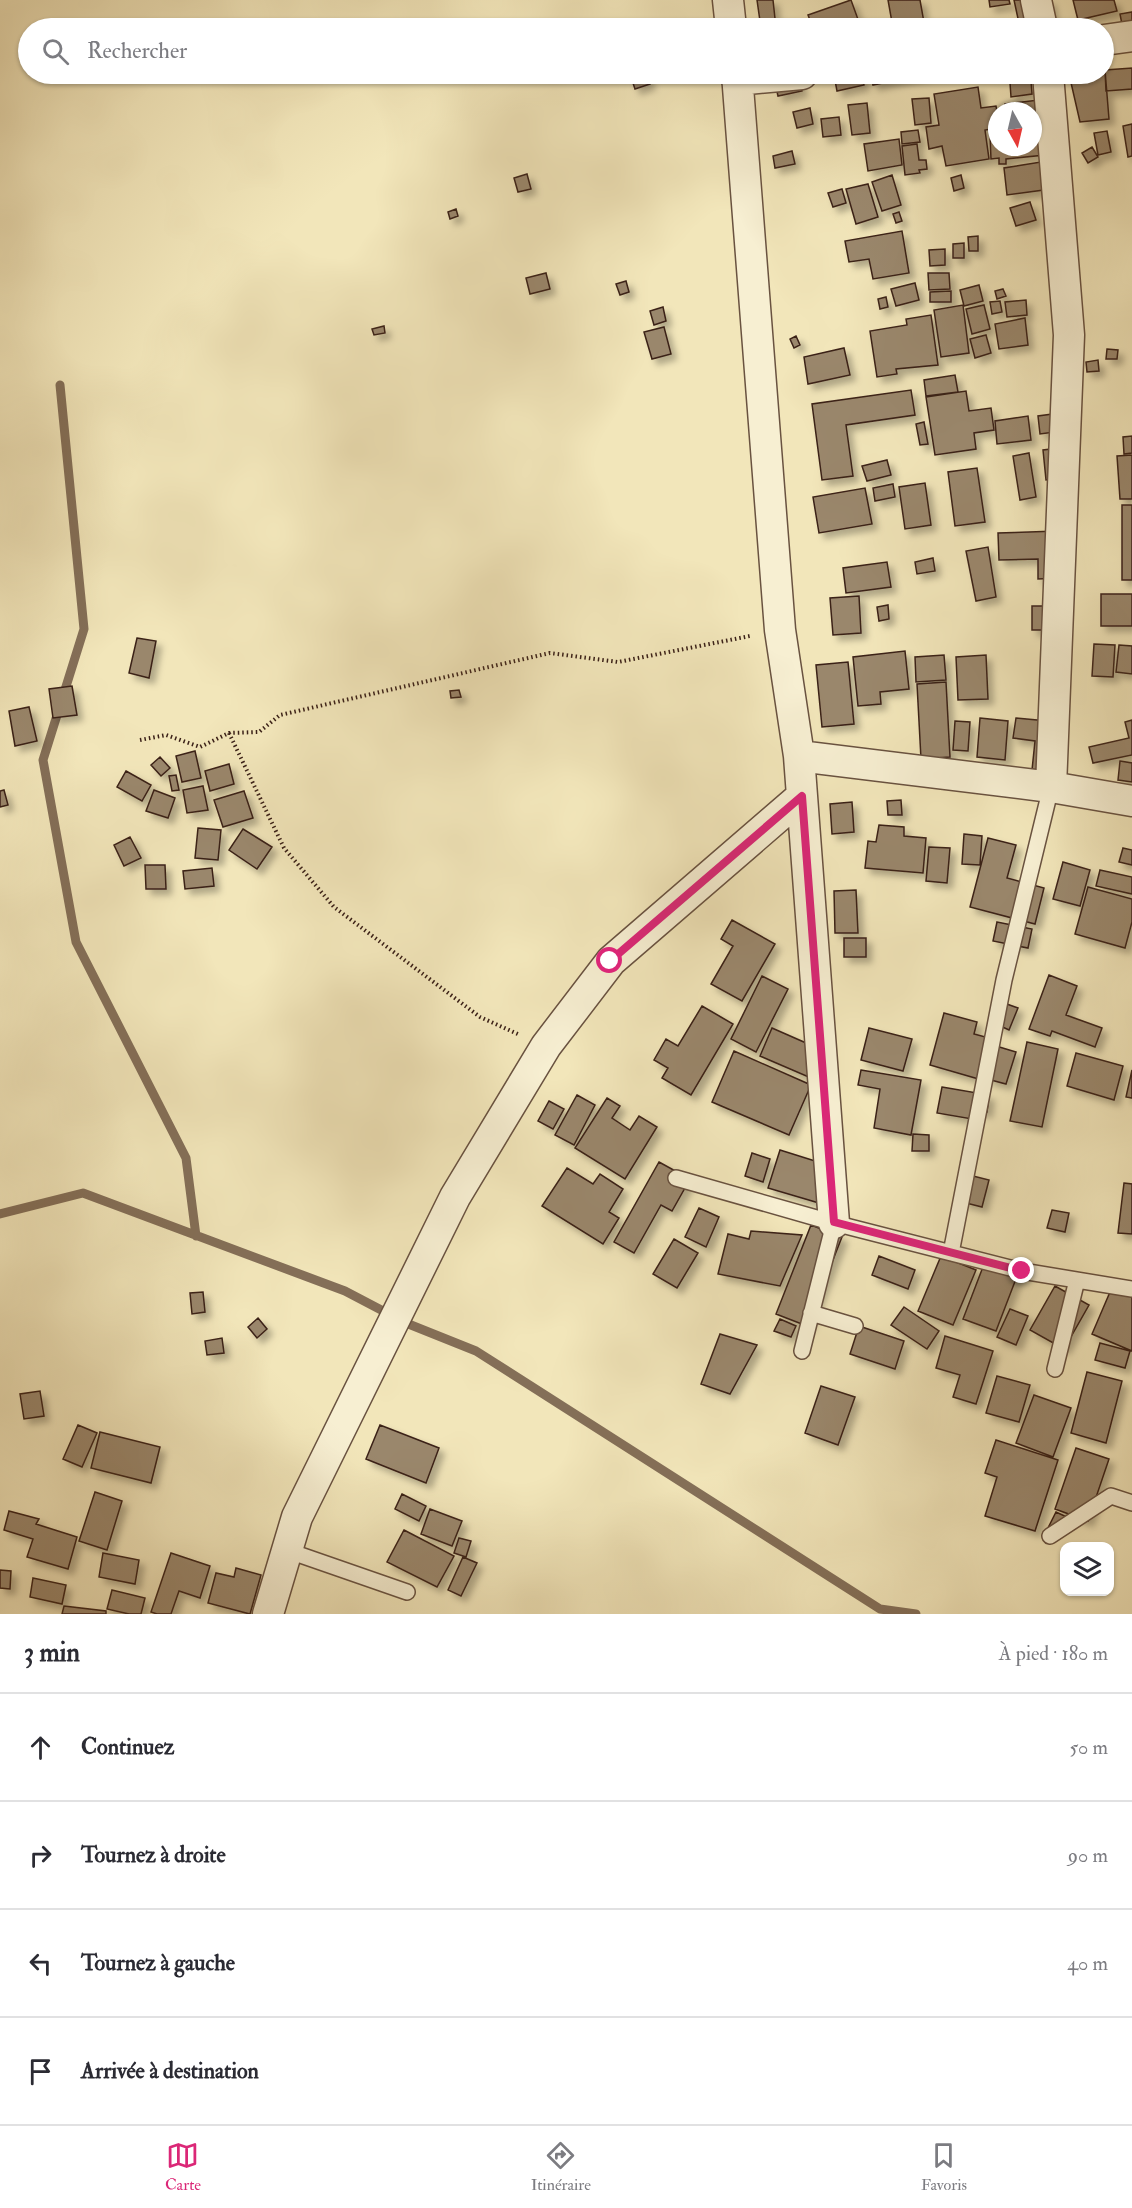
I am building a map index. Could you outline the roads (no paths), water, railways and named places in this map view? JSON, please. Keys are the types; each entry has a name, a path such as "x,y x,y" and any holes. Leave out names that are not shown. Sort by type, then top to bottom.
{"street":[{"path":"728,0 730,18"},
{"path":"1036,0 1040,18"},
{"path":"1114,39 1132,36"},
{"path":"738,84 780,630 799,756 834,1222"},
{"path":"1049,84 1069,335 1051,787"},
{"path":"799,756 1051,787 1132,801"},
{"path":"268,1614 297,1516 455,1197 546,1046 610,961 802,796"}],"lane":[{"path":"951,1253 1004,980 1051,787"},
{"path":"676,1178 1022,1271 1132,1289"},
{"path":"802,1351 834,1222"},
{"path":"1055,1369 1077,1280"},
{"path":"811,1313 855,1326"},
{"path":"1050,1536 1111,1496 1132,1503"},
{"path":"286,1550 407,1592"}],"waterway":[{"path":"60,385 84,629 43,760 76,942 186,1158 196,1236"},
{"path":"0,1214 83,1193 345,1291 406,1323 476,1351 880,1609 916,1614"}]}
